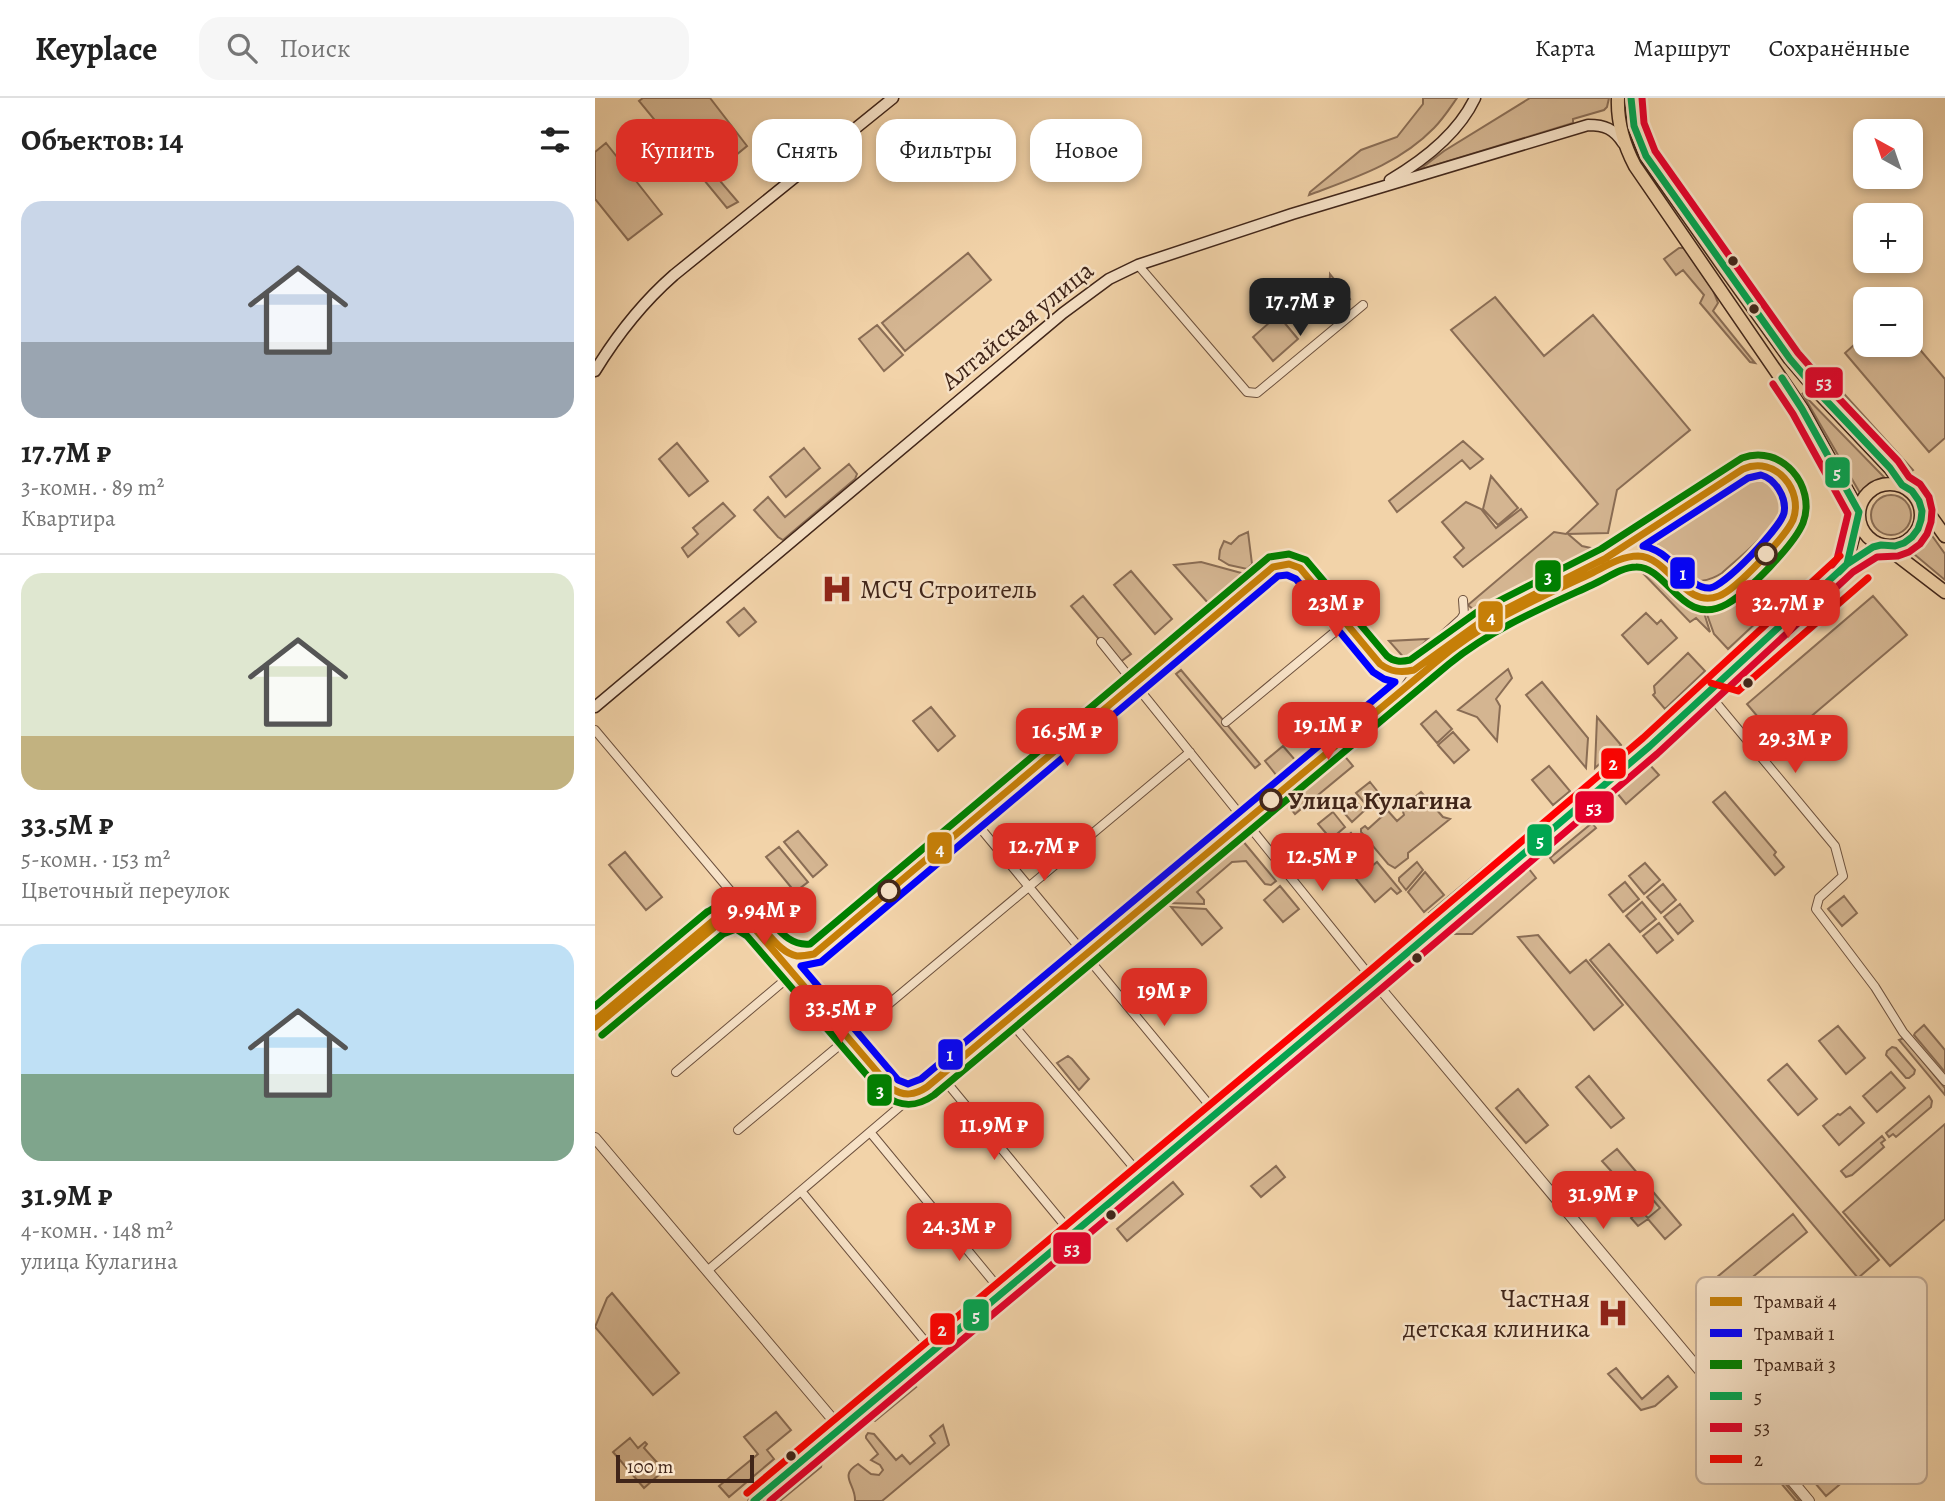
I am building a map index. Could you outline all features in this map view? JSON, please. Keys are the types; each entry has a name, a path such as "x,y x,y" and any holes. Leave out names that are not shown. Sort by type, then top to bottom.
{"main road":[{"path":"595,371 631,318 651,295 893,98"},
{"path":"1372,190 1414,164 1448,138 1475,98"},
{"path":"1618,98 1617,115 1625,148 1802,409 1859,515 1866,535 1873,542 1883,545 1895,546 1904,543 1918,529 1922,511 1919,501"},
{"path":"1631,98 1631,114 1637,138 1656,171 1790,359 1890,468 1902,485 1912,491 1945,536"},
{"name":"Алтайская улица","path":"595,707 1063,313 1109,279 1138,265 1372,190 1588,125 1609,128 1625,148"},
{"path":"1847,564 1862,502 1867,494 1884,484 1902,485"},
{"path":"754,1501 1639,756 1847,564 1873,547 1883,545 1945,592"}],"street":[{"path":"1138,265 1247,392 1257,393 1363,305"},
{"path":"676,1072 1282,569 1292,569 1300,575 1394,687"},
{"path":"595,730 733,894 752,907 771,928 782,949 798,970 894,1084 911,1090 920,1087 1394,687 1407,668 1461,619 1464,614 1463,600"},
{"path":"1226,722 1343,625"},
{"path":"1101,642 1374,981 1696,1366"},
{"path":"1708,693 1835,846 1843,876 1819,898 1816,909 1875,987 1903,1032 1945,1081"},
{"path":"738,1130 1190,752"},
{"path":"977,824 1216,1113"},
{"path":"1090,961 1251,826"},
{"path":"1005,1015 1141,1176"},
{"path":"937,1072 1072,1234"},
{"path":"707,1271 904,1103 905,1090"},
{"path":"870,1132 1002,1292"},
{"path":"595,1138 840,1428"},
{"path":"801,1191 933,1351"},
{"path":"1795,1484 1809,1501"}],"shaded area":[{"path":"643,98 710,98 726,119 654,119 639,101"},
{"path":"1423,98 1457,98 1434,128 1391,161 1309,195 1361,150 1397,137 1423,104"},
{"path":"1530,98 1609,98 1604,110 1573,119 1573,123 1419,170 1444,151"},
{"path":"738,134 747,146 738,154"},
{"path":"606,143 616,156 616,182 637,182 662,214 628,240 595,199 595,152"},
{"path":"706,182 721,182 738,202 727,208"},
{"path":"1679,248 1685,248 1707,275 1718,303 1713,311 1755,363 1750,362 1700,303 1704,295 1683,270 1676,275 1664,259"},
{"path":"968,253 991,280 905,351 882,323"},
{"path":"1330,275 1350,299 1327,318"},
{"path":"1495,297 1544,356 1593,315 1690,430 1617,490 1608,533 1568,534 1582,546 1604,551 1597,560 1483,618 1468,605 1554,532 1566,534 1598,504 1451,330"},
{"path":"1278,315 1298,339 1273,361 1253,337"},
{"path":"877,325 903,355 884,371 859,339"},
{"path":"1853,346 1853,357 1923,357 1923,353 1945,379 1945,438 1929,452 1845,353"},
{"path":"1826,374 1913,470 1906,475 1901,471 1818,383"},
{"path":"1802,393 1884,477 1871,482 1860,493"},
{"path":"1463,441 1483,459 1470,469 1462,460 1397,512 1389,501"},
{"path":"677,443 708,481 689,496 659,459"},
{"path":"804,448 820,468 786,497 770,477"},
{"path":"849,464 857,474 855,479 783,540 754,510 768,497 785,517"},
{"path":"1752,469 1765,470 1775,475 1783,495 1775,521 1754,545 1722,573 1702,581 1681,578 1684,569 1680,559 1669,570 1657,559 1656,535"},
{"path":"1491,476 1518,508 1498,525 1483,509"},
{"path":"1891,495 1905,501 1911,515 1905,529 1891,535 1877,529 1871,515 1877,501"},
{"path":"1466,502 1481,509 1496,528 1521,509 1527,517 1463,567 1454,557 1464,548 1442,522"},
{"path":"723,503 735,516 688,557 682,548 698,534 693,528"},
{"path":"1928,530 1945,554 1945,580 1908,549"},
{"path":"1248,532 1252,564 1247,569 1229,565 1219,559 1224,541 1231,544"},
{"path":"1201,562 1245,574 1209,604 1174,565"},
{"path":"1640,562 1653,568 1680,592 1701,603 1710,632 1696,618 1690,622 1634,564"},
{"path":"1131,571 1172,619 1155,634 1114,585"},
{"path":"1752,577 1765,592 1747,607 1758,621 1728,649 1714,634 1704,606 1724,599"},
{"path":"1083,596 1131,654 1119,663 1071,606"},
{"path":"1873,596 1907,635 1806,718 1780,743 1747,704"},
{"path":"744,608 756,622 739,636 727,622"},
{"path":"1646,613 1657,624 1661,620 1677,638 1648,664 1622,635"},
{"path":"1428,639 1406,660 1389,641"},
{"path":"1688,653 1705,671 1665,709 1653,695 1654,686"},
{"path":"1508,669 1512,678 1496,699 1500,706 1497,741 1477,717 1458,710"},
{"path":"1181,670 1260,764 1255,768 1176,674"},
{"path":"1542,682 1588,738 1586,768 1526,695"},
{"path":"931,707 955,736 938,751 913,721"},
{"path":"1436,711 1452,729 1437,743 1421,724"},
{"path":"1597,717 1621,745 1595,768"},
{"path":"1453,732 1469,750 1454,763 1438,745"},
{"path":"1283,746 1295,760 1277,776 1265,761"},
{"path":"1342,753 1353,766 1295,814 1284,800"},
{"path":"1649,764 1659,775 1626,804 1617,793"},
{"path":"1549,766 1570,791 1553,805 1532,780"},
{"path":"1370,782 1382,797 1369,808 1356,793"},
{"path":"1421,792 1443,817 1450,819 1408,853 1408,858 1395,868 1388,864 1361,829 1365,826 1368,829 1388,811 1397,821 1404,815 1402,808"},
{"path":"1725,792 1776,852 1774,855 1784,867 1775,875 1713,802"},
{"path":"1352,796 1364,811 1352,822 1339,807"},
{"path":"1333,812 1345,827 1331,839 1318,824"},
{"path":"1592,823 1596,828 1554,863 1550,858"},
{"path":"1242,825 1245,828 1098,952 1095,949"},
{"path":"798,831 827,865 813,877 784,842"},
{"path":"1351,833 1370,855 1351,871 1332,848"},
{"path":"1242,840 1276,881 1271,885 1265,884 1246,861 1232,862 1197,892 1204,904 1167,903"},
{"path":"779,847 808,882 795,892 766,857"},
{"path":"625,852 662,897 646,910 609,865"},
{"path":"1377,862 1401,891 1397,894 1391,888 1375,902 1356,879"},
{"path":"1417,862 1423,870 1406,890 1399,878"},
{"path":"1490,862 1494,867 1433,918 1429,913"},
{"path":"1645,863 1660,880 1644,894 1629,876"},
{"path":"1529,869 1536,878 1472,934 1453,934"},
{"path":"1425,872 1444,895 1424,912 1408,892"},
{"path":"1625,882 1639,899 1623,912 1609,895"},
{"path":"1663,884 1676,900 1661,913 1647,897"},
{"path":"1280,886 1299,909 1283,922 1264,900"},
{"path":"1844,896 1857,913 1842,926 1828,909"},
{"path":"1642,902 1656,919 1640,932 1626,916"},
{"path":"1680,904 1693,921 1678,934 1664,917"},
{"path":"1171,907 1206,909 1222,928 1202,945"},
{"path":"1659,923 1673,940 1657,953 1643,936"},
{"path":"1538,935 1570,973 1586,960 1623,1005 1594,1030 1518,937"},
{"path":"1609,944 1879,1260 1857,1277 1590,960"},
{"path":"1924,1025 1945,1050 1945,1072 1914,1035"},
{"path":"1838,1026 1865,1058 1846,1074 1819,1041"},
{"path":"1904,1038 1945,1088 1945,1095 1899,1040"},
{"path":"1892,1047 1896,1048 1915,1070 1909,1078 1906,1078 1886,1055"},
{"path":"1068,1056 1089,1079 1079,1090 1057,1063"},
{"path":"1787,1064 1817,1099 1798,1115 1768,1080"},
{"path":"1891,1072 1905,1088 1877,1112 1863,1096"},
{"path":"1589,1076 1624,1118 1611,1128 1576,1087"},
{"path":"1518,1089 1548,1125 1526,1143 1496,1108"},
{"path":"1929,1096 1931,1107 1896,1137 1893,1134 1889,1137 1886,1133"},
{"path":"1850,1107 1864,1123 1839,1145 1823,1126"},
{"path":"1945,1124 1945,1219 1890,1266 1843,1212"},
{"path":"1882,1136 1885,1140 1881,1143 1884,1147 1852,1175 1846,1177 1841,1171"},
{"path":"1617,1149 1681,1225 1665,1239 1648,1219 1638,1226 1631,1218 1640,1210 1648,1218 1660,1208 1634,1178 1612,1195 1600,1182 1612,1172 1602,1161"},
{"path":"1276,1166 1285,1177 1261,1197 1251,1186"},
{"path":"1173,1182 1183,1194 1127,1241 1117,1229"},
{"path":"1793,1214 1807,1232 1753,1277 1717,1277"},
{"path":"612,1293 679,1373 653,1395 595,1327 607,1298"},
{"path":"1616,1368 1642,1399 1668,1376 1677,1387 1655,1406 1641,1410 1608,1374"},
{"path":"907,1383 916,1387 875,1421 864,1419"},
{"path":"776,1412 791,1430 767,1450 774,1459 729,1497 719,1486 758,1454 744,1437"},
{"path":"943,1425 949,1445 882,1501 855,1501 849,1476 852,1468 858,1464 871,1474 879,1475 883,1470 871,1460 878,1454 866,1438 868,1433 874,1434 896,1460 902,1455 910,1464 935,1443 930,1436"},
{"path":"630,1438 638,1448 645,1442 647,1444 644,1448 661,1467 661,1473 644,1488 613,1452"},
{"path":"823,1453 821,1467 780,1501 766,1501"},
{"path":"1782,1484 1786,1484 1800,1501 1796,1501"},
{"path":"1816,1484 1840,1484 1826,1496"}],"tram line":[{"name":"3","path":"595,1006 707,912 725,903 741,901 752,905 787,938 810,944 1269,557 1289,554 1306,560 1387,656 1407,661 1477,612 1601,549 1742,458 1756,455 1770,457 1782,462 1800,482 1805,495 1803,523 1770,567 1736,598 1711,610 1698,609 1647,569 1636,567 1619,571 1482,640 1449,664 934,1095 921,1102 903,1104 884,1095 747,936 736,929 723,934 602,1035"},
{"name":"4","path":"595,1020 714,920 727,914 739,912 748,916 788,952 797,956 814,954 1273,567 1289,564 1300,568 1380,664 1400,672 1409,671 1482,621 1606,558 1743,469 1766,467 1785,478 1791,487 1795,509 1788,528 1748,573 1719,596 1696,596 1659,565 1649,559 1631,557 1612,563 1528,603 1472,635 918,1092 905,1094 891,1088 755,929 737,919 717,925 595,1027"},
{"path":"1606,558 1643,540 1678,518 1743,469"},
{"name":"1","path":"1761,475 1771,480 1779,489 1784,501 1784,513 1773,531 1751,555 1717,585 1710,588 1698,585 1662,554 1643,546 1748,478 1761,475"},
{"path":"1669,574 1703,586 1725,577 1780,522 1787,499 1782,476"},
{"name":"1","path":"1287,575 1296,579 1373,672 1395,682 921,1079 908,1084 898,1080 801,966 821,962 1278,576 1287,575"}],"transit line":[{"name":"5","path":"754,1501 1650,746 1847,564 1873,547 1904,543 1918,529 1922,511 1912,491 1902,485 1890,468 1790,359 1646,156 1634,126 1631,98"},
{"name":"53","path":"770,1501 1657,754 1853,572 1877,557 1898,556 1909,552 1920,544 1927,534 1932,510 1929,497 1798,353 1655,151 1644,123 1642,98"},
{"name":"5","path":"1782,378 1859,512 1847,564 1839,572"},
{"name":"53","path":"1773,384 1793,414 1848,514 1837,559 1832,565"},
{"name":"2","path":"747,1493 1643,738 1840,556"},
{"name":"2","path":"1711,683 1738,691 1868,578"}],"place":[{"name":"МСЧ Строитель","path":"837,589"},
{"name":"Улица Кулагина","path":"1271,800"},
{"name":"Частная детская клиника","path":"1613,1313"}]}
